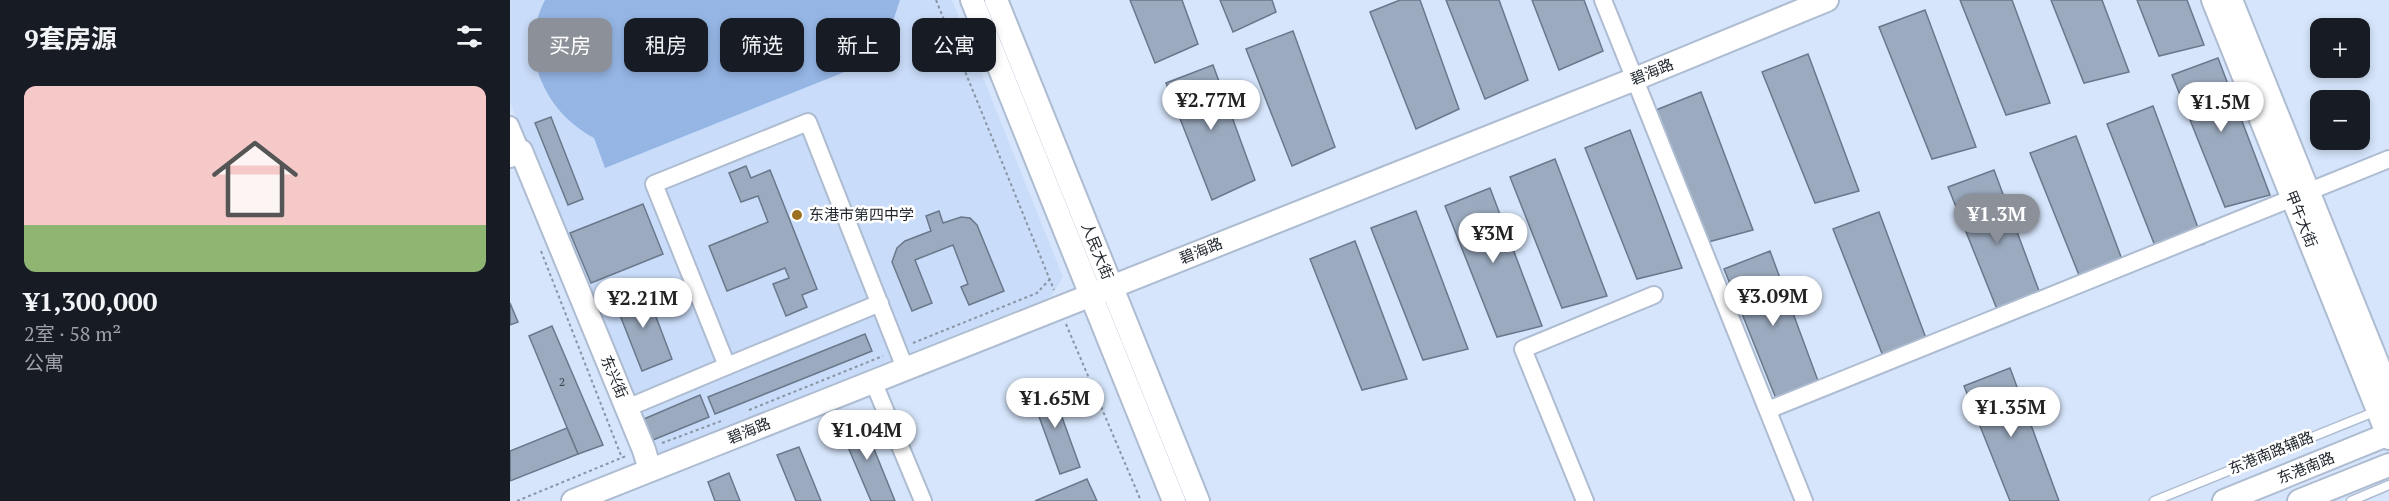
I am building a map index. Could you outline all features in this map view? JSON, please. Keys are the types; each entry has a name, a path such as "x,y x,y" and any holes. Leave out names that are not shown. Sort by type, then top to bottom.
{"street":[{"name":"人民大街","path":"972,0 1198,501"},
{"name":"人民大街","path":"996,0 1101,290 1174,501"},
{"path":"1603,0 1804,501"},
{"name":"碧海路","path":"573,501 647,460 873,381 901,359 1060,306 1635,79 1827,0"},
{"name":"甲午大街","path":"2213,0 2301,195"},
{"name":"甲午大街","path":"2231,0 2301,195 2385,403 2389,436"},
{"path":"727,366 654,184 808,122 901,359"},
{"path":"510,125 515,153"},
{"name":"东兴街","path":"515,153 627,408 647,460"},
{"path":"1768,410 2389,159"},
{"path":"1585,501 1523,349 1654,295"},
{"path":"627,408 879,303"},
{"path":"873,381 923,501"},
{"name":"东港南路","path":"2224,501 2389,436"},
{"name":"东港南路","path":"2299,501 2389,465"}],"lane":[{"name":"东港南路辅路","path":"2154,501 2385,403"},
{"path":"2351,501 2389,485"}],"path":[{"path":"936,0 1141,501"},
{"path":"540,249 622,458"},
{"path":"740,414 901,359 1037,293 1050,279"},
{"path":"517,501 622,458 647,460 730,418"}],"shaded area":[{"name":"东港市第四中学","path":"510,0 952,0 959,18 912,18 912,72 981,72 1063,277 1050,297 652,457 510,102"},
{"path":"545,0 900,0 894,18 816,18 816,72 845,72 605,168 594,138 562,113 550,97 539,72 612,72 612,18 538,18"}],"building":[{"path":"1130,0 1182,0 1198,44 1155,63"},
{"path":"1220,0 1272,0 1276,12 1233,32"},
{"path":"1400,0 1420,0 1459,109 1416,129 1370,12"},
{"path":"1446,0 1499,0 1528,80 1485,99"},
{"path":"1532,0 1584,0 1603,51 1559,70"},
{"path":"1960,0 2012,0 2050,103 2006,115"},
{"path":"2051,0 2102,0 2129,72 2084,83"},
{"path":"2137,0 2187,0 2204,45 2159,56"},
{"path":"1925,10 1976,147 1932,159 1879,27"},
{"path":"1293,31 1335,147 1292,166 1246,49"},
{"path":"1808,54 1859,191 1815,203 1762,72"},
{"path":"2218,58 2270,195 2225,207 2172,75"},
{"path":"1213,65 1255,180 1212,200 1166,83"},
{"path":"1701,92 1753,230 1708,242 1656,110"},
{"path":"2153,106 2204,244 2159,256 2107,124"},
{"path":"551,117 583,199 568,205 535,123"},
{"path":"1630,130 1682,268 1637,279 1585,148"},
{"path":"2076,136 2127,273 2083,285 2030,153"},
{"path":"1555,159 1607,296 1562,308 1510,177"},
{"path":"746,166 751,178 770,170 817,289 802,295 807,307 786,316 773,284 789,278 785,268 727,291 709,246 768,222 758,196 741,202 729,173"},
{"path":"1994,170 2045,307 2001,319 1948,187"},
{"path":"1490,188 1542,326 1497,337 1445,206"},
{"path":"643,204 663,254 591,283 570,233"},
{"path":"939,211 943,223 961,217 970,218 977,225 1004,291 969,305 961,287 968,284 953,245 915,260 932,303 912,311 892,262 897,248 905,241 931,231 926,216"},
{"path":"1416,211 1468,349 1423,360 1371,228"},
{"path":"1879,212 1930,349 1885,361 1833,229"},
{"path":"1355,241 1407,379 1362,390 1310,259"},
{"path":"1770,251 1821,389 1777,401 1724,269"},
{"path":"645,288 672,359 642,371 614,300"},
{"path":"510,303 518,322 510,325"},
{"path":"552,326 603,445 578,454 529,336"},
{"path":"865,334 872,351 715,414 708,397"},
{"path":"2010,368 2059,501 2010,501 1964,386"},
{"path":"1050,384 1080,467 1060,474 1030,392"},
{"path":"700,395 709,417 653,440 644,419"},
{"path":"861,417 895,501 871,501 839,426"},
{"path":"567,428 578,454 510,481 510,451"},
{"path":"799,447 821,501 796,501 777,455"},
{"path":"729,473 740,501 715,501 708,482"},
{"path":"1087,479 1097,501 1035,501"}],"place":[{"name":"东港市第四中学","path":"797,215"}]}
